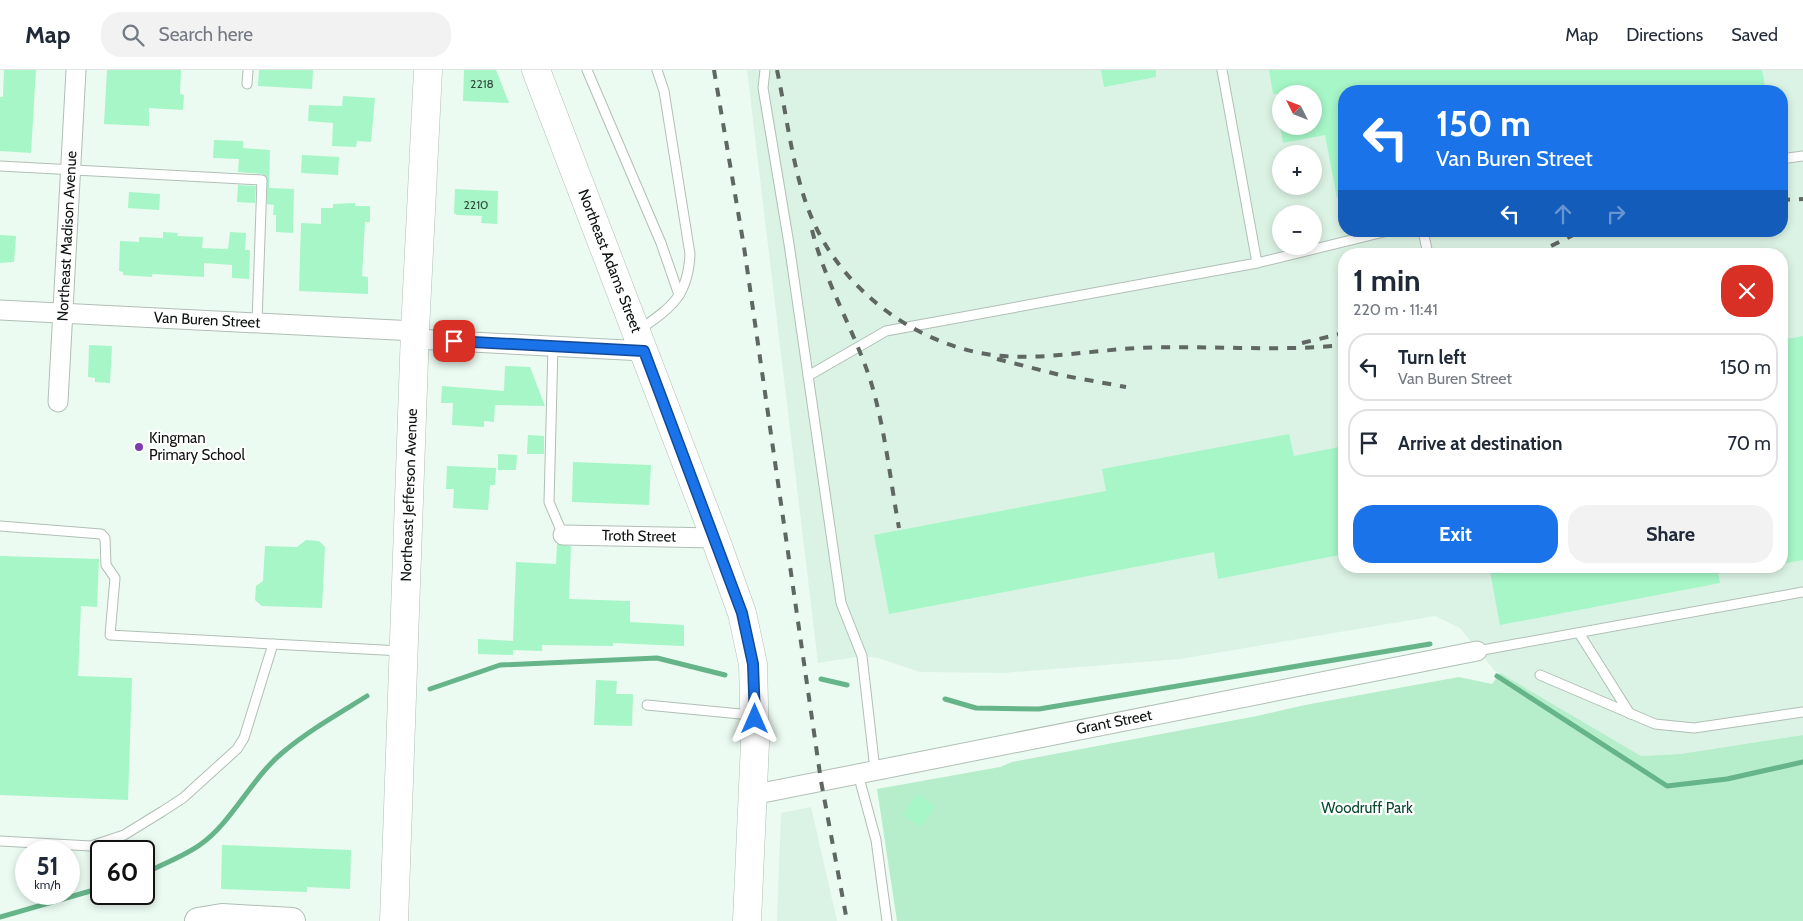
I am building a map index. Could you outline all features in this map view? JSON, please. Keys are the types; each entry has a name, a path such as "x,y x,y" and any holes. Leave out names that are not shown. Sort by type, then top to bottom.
{"main road":[{"name":"Northeast Jefferson Avenue","path":"394,921 415,335 429,70"},
{"path":"529,70 564,142"},
{"name":"Northeast Adams Street","path":"536,70 715,538 737,598 749,644 755,683 755,716 746,921"}],"street":[{"name":"Northeast Madison Avenue","path":"58,402 76,70"},
{"name":"Van Buren Street","path":"0,310 257,322 553,346 640,341"},
{"name":"Troth Street","path":"563,535 715,538"},
{"name":"Grant Street","path":"752,795 1477,651"},
{"path":"207,920 292,921"}],"lane":[{"path":"247,84 248,70"},
{"path":"587,70 661,243 679,295"},
{"path":"640,341 667,311 679,295 689,276 690,254 664,91 657,70"},
{"path":"765,70 763,88 841,602 862,656 866,772 887,921"},
{"path":"1222,70 1257,263"},
{"path":"1788,158 1803,156"},
{"path":"0,166 262,180 257,322"},
{"path":"808,376 886,331 1257,263 1363,237"},
{"path":"553,346 549,502 563,535"},
{"path":"0,526 101,534 105,538 106,565 115,578 110,635 404,651"},
{"path":"1477,651 1803,592"},
{"path":"1580,633 1630,714"},
{"path":"0,840 91,846 124,835 182,798 222,763 244,738 273,644"},
{"path":"1540,675 1655,724 1694,728 1803,712"},
{"path":"647,705 755,716"}],"shaded area":[{"path":"747,70 1803,70 1803,735 1680,754 1641,756 1494,670 1460,628 1435,616 1180,659 1003,673 920,672 878,658 862,656 818,663"},
{"path":"811,807 837,921 777,921 781,813"}],"green space":[{"name":"Woodruff Park","path":"1500,673 1641,756 1680,754 1803,735 1803,921 897,921 877,789 1000,767 1012,762 1459,677 1492,684"}],"building":[{"path":"4,70 36,70 31,153 0,151 0,97 3,97"},
{"path":"107,70 181,70 180,94 184,95 183,110 149,108 149,126 104,124"},
{"path":"259,70 313,70 312,89 258,86"},
{"path":"464,70 496,70 509,103 463,101"},
{"path":"1101,70 1156,70 1156,77 1104,87"},
{"path":"1269,70 1762,70 1765,85 1338,85 1338,198 1325,135 1283,143 1282,135 1322,135 1322,85 1272,85 1272,88"},
{"path":"343,96 375,98 371,142 357,141 356,147 332,146 333,123 308,121 309,105 342,106"},
{"path":"214,140 243,141 243,148 270,150 269,188 294,189 293,233 276,232 276,215 273,215 274,205 267,204 267,177 262,174 238,172 239,159 213,158"},
{"path":"302,155 339,157 338,175 301,173"},
{"path":"238,185 256,186 255,203 237,202"},
{"path":"455,189 498,191 497,224 481,223 482,216 457,215 454,213"},
{"path":"129,192 160,194 159,210 128,208"},
{"path":"355,203 355,206 370,206 370,222 365,222 362,276 368,277 368,294 299,291 301,223 321,224 321,208 333,208 333,204"},
{"path":"163,232 178,233 177,236 203,237 202,248 228,249 230,232 246,233 245,250 250,250 249,279 232,278 232,265 204,263 204,277 152,274 152,277 123,275 123,272 119,271 120,241 139,242 139,237 163,238"},
{"path":"0,235 16,236 14,262 0,263"},
{"path":"1803,336 1803,560 1788,563 1788,339"},
{"path":"89,345 112,346 110,383 95,382 95,378 88,377"},
{"path":"505,366 530,367 545,406 495,405 494,422 484,421 484,427 452,425 453,403 441,403 442,386 504,391"},
{"path":"1289,434 1294,456 1338,447 1338,555 1218,579 1214,552 889,614 874,535 1106,491 1102,469"},
{"path":"528,435 544,436 544,454 527,454"},
{"path":"498,454 517,455 516,470 498,470"},
{"path":"573,462 651,465 649,505 572,502"},
{"path":"447,466 496,468 495,485 490,485 488,510 453,508 454,489 446,489"},
{"path":"306,540 319,541 325,547 322,608 262,606 255,600 256,586 263,581 265,546 297,547"},
{"path":"557,544 571,546 569,599 630,601 630,622 684,625 684,646 613,643 613,646 542,645 542,651 513,650 513,655 478,654 478,639 513,641 516,562 556,564"},
{"path":"0,556 99,559 97,607 81,606 78,676 132,678 128,800 0,795"},
{"path":"1490,573 1718,573 1720,583 1500,625"},
{"path":"596,680 617,681 616,694 633,694 632,726 594,725"},
{"path":"917,794 935,806 921,827 903,815"},
{"path":"222,845 351,850 350,889 307,887 307,892 221,889"}],"waterway":[{"path":"945,699 976,708 1039,709 1430,644"},
{"path":"430,689 500,665 657,658 725,675"},
{"path":"1497,676 1667,786 1727,779 1803,762"},
{"path":"821,679 847,685"},
{"path":"155,868 201,844 232,813 261,775 282,753 313,730 367,696"},
{"path":"0,917 90,891"}],"railway":[{"path":"714,70 744,247 821,781 847,921"},
{"path":"777,70 801,188 818,232 835,259 855,283 878,305 904,323 933,338 962,349 1011,357 1048,356 1140,348 1293,348 1338,345"},
{"path":"1788,200 1803,199"},
{"path":"812,230 824,268 870,379 883,434 899,528"},
{"path":"1547,248 1569,237"},
{"path":"1302,343 1338,334"},
{"path":"997,359 1060,375 1126,387"}],"place":[{"name":"Kingman Primary School","path":"139,447"}],"route":[{"path":"454,341 644,351 742,613 753,664 755,719"}]}
